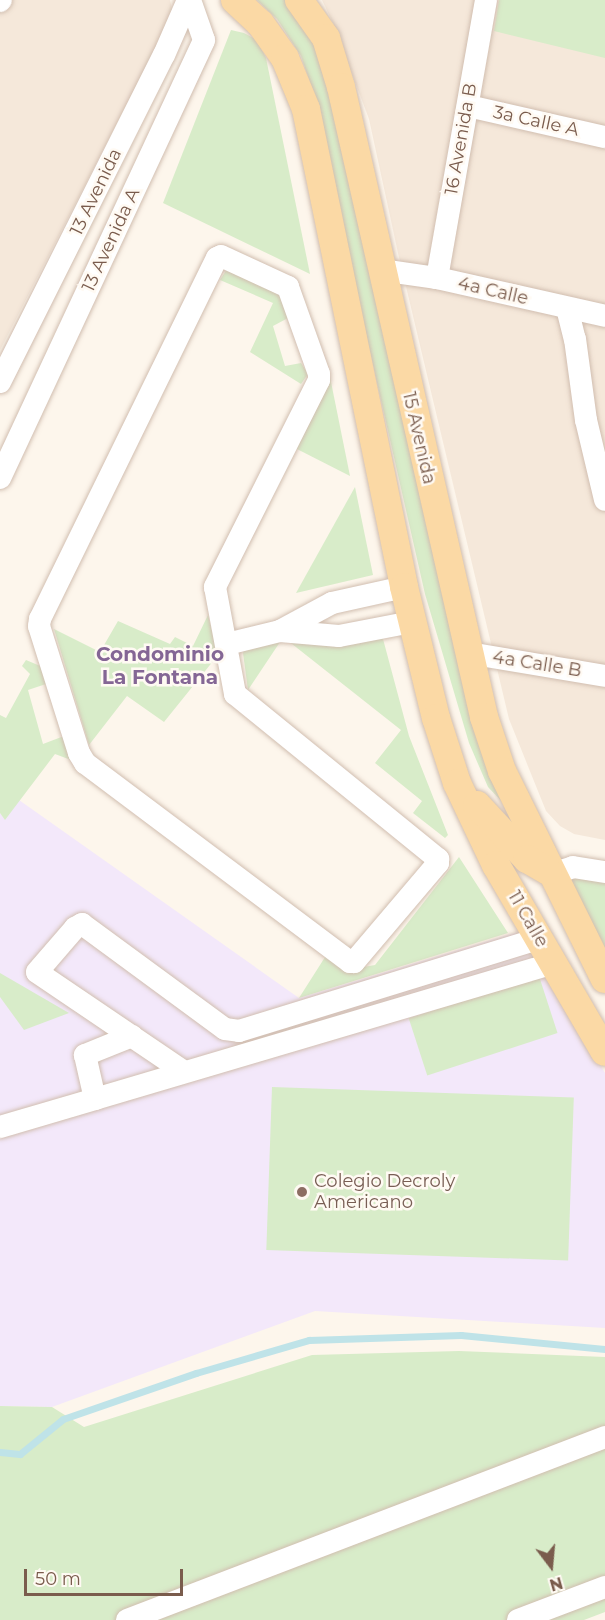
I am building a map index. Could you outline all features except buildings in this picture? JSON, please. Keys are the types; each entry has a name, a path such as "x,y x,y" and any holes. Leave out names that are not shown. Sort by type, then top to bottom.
{"main road":[{"path":"235,0 260,23 285,58 306,109 375,447 402,624 457,783 527,859 552,874 605,979"},
{"name":"15 Avenida","path":"299,0 326,38 341,87 484,717 502,771 552,874"},
{"name":"11 Calle","path":"457,783 496,865 541,938 605,1052"}],"street":[{"name":"13 Avenida","path":"0,382 164,55 189,0"},
{"name":"13 Avenida A","path":"0,478 204,40 189,0"},
{"name":"16 Avenida B","path":"436,278 486,0"},
{"name":"3a Calle A","path":"468,106 605,136"},
{"path":"221,256 288,287 319,374 319,380 217,579 215,587 226,644 234,694 437,856 438,863 354,962 350,962 85,763 78,753 39,626 45,608 212,268 217,258 221,256"},
{"name":"4a Calle","path":"381,270 436,278 605,316"},
{"path":"567,308 575,339 586,420 605,500"},
{"path":"226,644 280,631 332,603 395,589"},
{"path":"280,631 339,636 402,624"},
{"name":"4a Calle B","path":"468,653 605,676"},
{"path":"552,874 573,867 605,872"},
{"path":"183,1071 37,972 78,926 82,924 225,1029 239,1031 541,938"},
{"path":"0,1127 554,963"},
{"path":"95,1099 85,1055 132,1036"},
{"path":"127,1620 605,1437"},
{"path":"518,1620 605,1587"}],"shaded area":[{"path":"0,0 170,0 173,14 0,350"},
{"path":"322,0 605,0 605,840 574,834 560,826 546,811 509,719 398,253 369,119"},
{"name":"Colegio Decroly Americano","path":"19,800 299,998 521,931 605,1073 605,1328 315,1311 52,1407 0,1406 0,813 5,819"}],"green space":[{"path":"257,0 285,0 311,37 328,83 521,822 488,787 469,743 425,594 351,268 320,112 301,56 277,19"},
{"path":"499,0 605,0 605,58 494,31"},
{"path":"231,30 244,33 257,40 266,58 310,274 163,203"},
{"path":"227,269 284,297 288,318 273,326 285,366 301,363 308,374 301,384 250,352 273,303 220,280"},
{"path":"330,377 350,476 293,447"},
{"path":"355,487 373,575 296,593"},
{"path":"208,615 218,655 164,722 127,696 89,745 54,629 100,652 118,621 170,644 175,637 193,646"},
{"path":"379,624 409,736 448,835 445,838 413,813 422,801 375,763 401,730 287,640"},
{"path":"284,636 248,690 243,653 245,644"},
{"path":"26,660 45,668 49,683 28,690 43,744 64,736 71,760 55,754 5,820 0,813 0,715 6,718 30,674 22,666"},
{"path":"459,857 508,933 299,998 327,954 352,969 375,965"},
{"path":"567,876 605,876 605,965"},
{"path":"0,973 69,1013 24,1030 0,997"},
{"path":"539,976 558,1033 427,1075 409,1018"},
{"path":"272,1087 574,1098 568,1260 266,1250"},
{"path":"459,1351 605,1357 605,1612 584,1620 0,1620 0,1406 52,1407 84,1427 312,1355"}],"waterway":[{"path":"0,1452 20,1454 63,1419 196,1373 309,1340 461,1335 605,1349"}],"place":[{"name":"Colegio Decroly Americano","path":"302,1192"}],"district":[{"name":"Condominio La Fontana","path":"160,666"}]}
